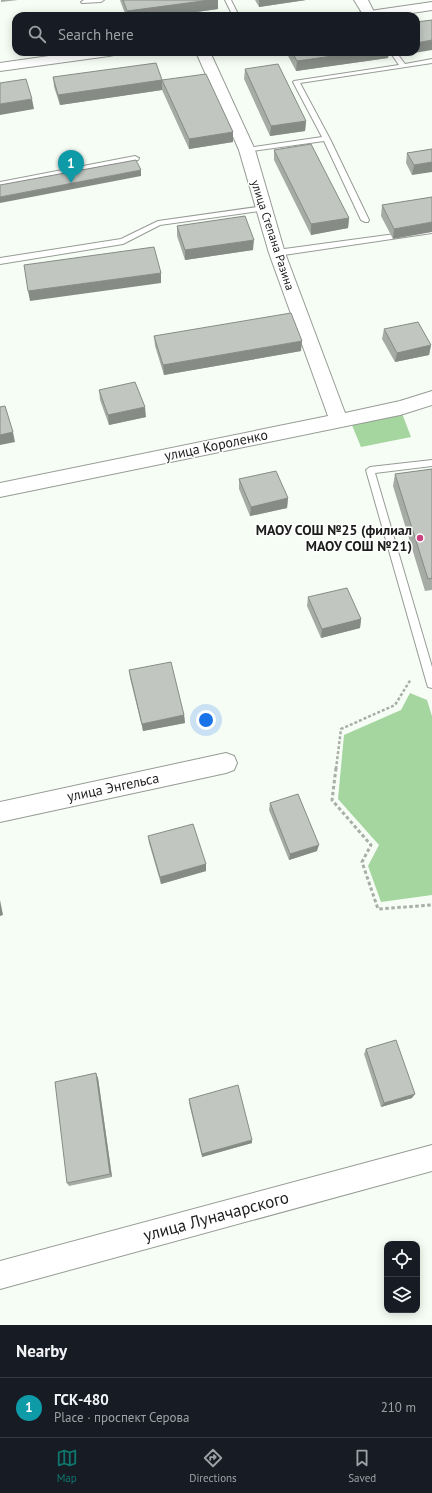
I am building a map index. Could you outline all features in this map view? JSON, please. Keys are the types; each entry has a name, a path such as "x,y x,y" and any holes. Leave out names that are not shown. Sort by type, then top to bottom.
{"street":[{"path":"360,0 366,12"},
{"path":"394,12 432,6"},
{"path":"0,68 82,56"},
{"name":"улица Степана Разина","path":"205,56 247,150 277,253 339,420"},
{"name":"улица Короленко","path":"0,490 400,408 432,398"},
{"name":"улица Энгельса","path":"0,812 226,763"},
{"name":"улица Луначарского","path":"0,1274 432,1158"}],"lane":[{"path":"84,2 101,0"},
{"path":"228,0 234,12"},
{"path":"397,56 403,66"},
{"path":"365,220 326,139 296,82 432,61"},
{"path":"247,150 326,139"},
{"path":"0,184 135,158"},
{"path":"0,261 123,241 158,223 264,208"},
{"path":"277,253 432,231"},
{"path":"432,463 370,470 432,684"}],"path":[{"path":"424,656 395,705 341,729 332,800 371,845 362,862 378,909 432,906"}],"green space":[{"path":"400,408 411,437 361,447 349,418"},
{"path":"410,693 427,700 432,716 432,895 381,902 368,866 379,845 338,799 344,735 401,710"}],"building":[{"path":"123,0 210,0 127,11"},
{"path":"432,20 432,40 420,42 420,22"},
{"path":"294,56 333,56 297,61"},
{"path":"156,63 162,80 58,95 53,77"},
{"path":"278,64 306,121 271,126 245,69"},
{"path":"206,74 233,132 189,139 162,80"},
{"path":"26,79 32,99 0,104 0,83"},
{"path":"311,144 349,218 311,224 274,150"},
{"path":"432,149 432,162 414,165 407,153"},
{"path":"136,160 141,170 0,197 0,185"},
{"path":"432,197 432,222 394,229 382,205"},
{"path":"245,216 254,240 185,250 177,226"},
{"path":"154,247 161,273 28,291 24,265"},
{"path":"291,313 302,341 163,365 154,336"},
{"path":"418,322 431,345 397,353 384,329"},
{"path":"135,382 145,407 108,415 99,390"},
{"path":"5,406 13,432 0,435 0,407"},
{"name":"МАОУ СОШ №25 (филиал МАОУ СОШ №21)","path":"432,469 432,578 428,579 395,474"},
{"path":"276,471 288,498 251,507 239,479"},
{"path":"347,588 361,619 322,629 308,597"},
{"path":"171,662 184,715 142,724 129,670"},
{"path":"298,794 319,845 290,854 270,803"},
{"path":"193,824 206,864 160,877 148,836"},
{"path":"396,1040 415,1094 384,1103 366,1049"},
{"path":"96,1073 110,1174 67,1183 55,1082"},
{"path":"238,1085 252,1140 202,1154 189,1099"}],"place":[{"name":"ГСК-480","path":"71,183"},
{"name":"МАОУ СОШ №25 (филиал МАОУ СОШ №21)","path":"420,538"}]}
